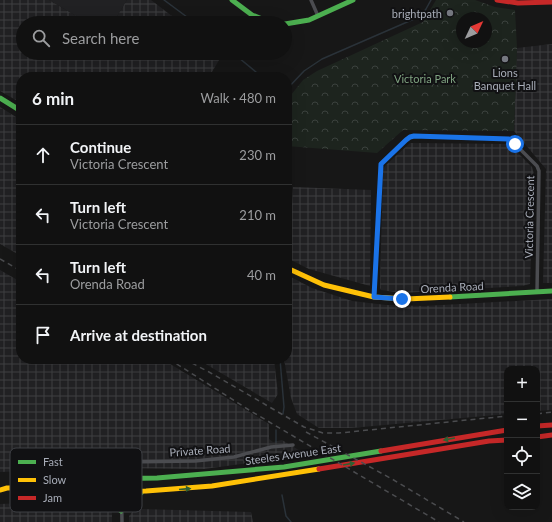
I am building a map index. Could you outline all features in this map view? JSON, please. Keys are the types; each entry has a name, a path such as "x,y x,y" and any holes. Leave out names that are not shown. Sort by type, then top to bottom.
{"main road":[{"path":"232,0 254,16"},
{"path":"292,23 309,20 353,0"},
{"path":"497,0 518,3 552,2"},
{"path":"0,98 16,108"},
{"name":"Orenda Road","path":"292,270 324,285 374,297 406,299 552,291"},
{"path":"540,426 552,425"},
{"name":"Steeles Avenue East","path":"142,477 183,476 254,470 301,464 504,430"},
{"path":"487,432 489,441"},
{"path":"540,437 552,435"},
{"name":"Steeles Avenue East","path":"142,491 212,486 489,441 504,440"},
{"name":"Steeles Avenue East","path":"0,485 7,488"},
{"name":"Steeles Avenue East","path":"0,490 10,488"},
{"path":"142,492 146,491"}],"street":[{"path":"311,0 318,16"},
{"name":"Victoria Crescent","path":"374,297 381,164 406,140 414,136 509,139 537,166 539,171 536,292"},
{"name":"Private Road","path":"142,462 195,461 234,457 271,447 293,445"},
{"path":"122,512 122,522"}],"shaded area":[{"path":"0,0 49,0 76,16 16,16 16,60 219,60 212,72 16,72 16,100 0,91"},
{"path":"49,0 127,0 117,16 76,16"},
{"path":"127,0 151,0 172,16 117,16"},
{"path":"552,44 552,283 543,283 546,169 514,131 517,48"},
{"path":"0,107 16,117 16,253 0,244"},
{"path":"410,143 508,144 532,167 534,174 530,284 522,286 402,293 381,290 383,169"},
{"path":"293,187 371,190 370,286 309,269 292,260"},
{"path":"0,270 16,279 16,364 170,364 269,424 269,439 273,442 282,440 307,455 204,469 142,468 142,448 10,448 10,472 0,472"},
{"path":"292,278 312,288 352,301 386,305 424,306 552,299 552,410 540,411 540,366 504,366 504,414 351,428 319,428 297,414 291,398 285,364 292,364"},
{"path":"206,364 275,364 278,394 272,403"},
{"path":"0,504 10,504 10,512 112,512 112,522 0,522"},
{"path":"142,509 251,512 253,522 129,522 129,516 132,512 142,512"}],"green space":[{"name":"Victoria Park","path":"436,0 475,0 495,7 515,10 517,48 514,131 403,130 377,153 292,146 292,94 303,80 317,71 423,22"}],"waterway":[{"path":"164,0 186,16"},
{"path":"292,84 304,71 322,59 421,16 431,0"},
{"path":"241,60 256,72"},
{"path":"280,364 284,407 283,414"},
{"path":"276,430 276,442"},
{"path":"282,495 286,516 291,522"}],"railway":[{"path":"0,259 16,268"},
{"path":"177,364 249,410 439,522"},
{"path":"194,364 304,427 323,433 339,433 504,416"},
{"path":"540,414 552,412"},
{"path":"306,432 392,479 464,522"}],"traffic: fast":[{"path":"232,0 254,16"},
{"path":"292,23 309,20 353,0"},
{"path":"0,98 16,108"},
{"path":"450,297 552,291"},
{"path":"142,478 284,467 381,451"}],"traffic: slow":[{"path":"292,270 324,285 374,297 406,299 450,297"},
{"path":"142,491 212,486 319,469"},
{"path":"0,490 10,488"}],"traffic: jam":[{"path":"497,0 518,3 552,2"},
{"path":"540,426 552,425"},
{"path":"381,451 504,430"},
{"path":"540,437 552,435"},
{"path":"319,469 489,441 504,440"}],"place":[{"name":"brightpath","path":"450,13"},
{"name":"Lions Banquet Hall","path":"505,59"}],"route":[{"path":"402,299 374,297 379,172 383,161 406,140 414,136 509,139 515,144"}]}
